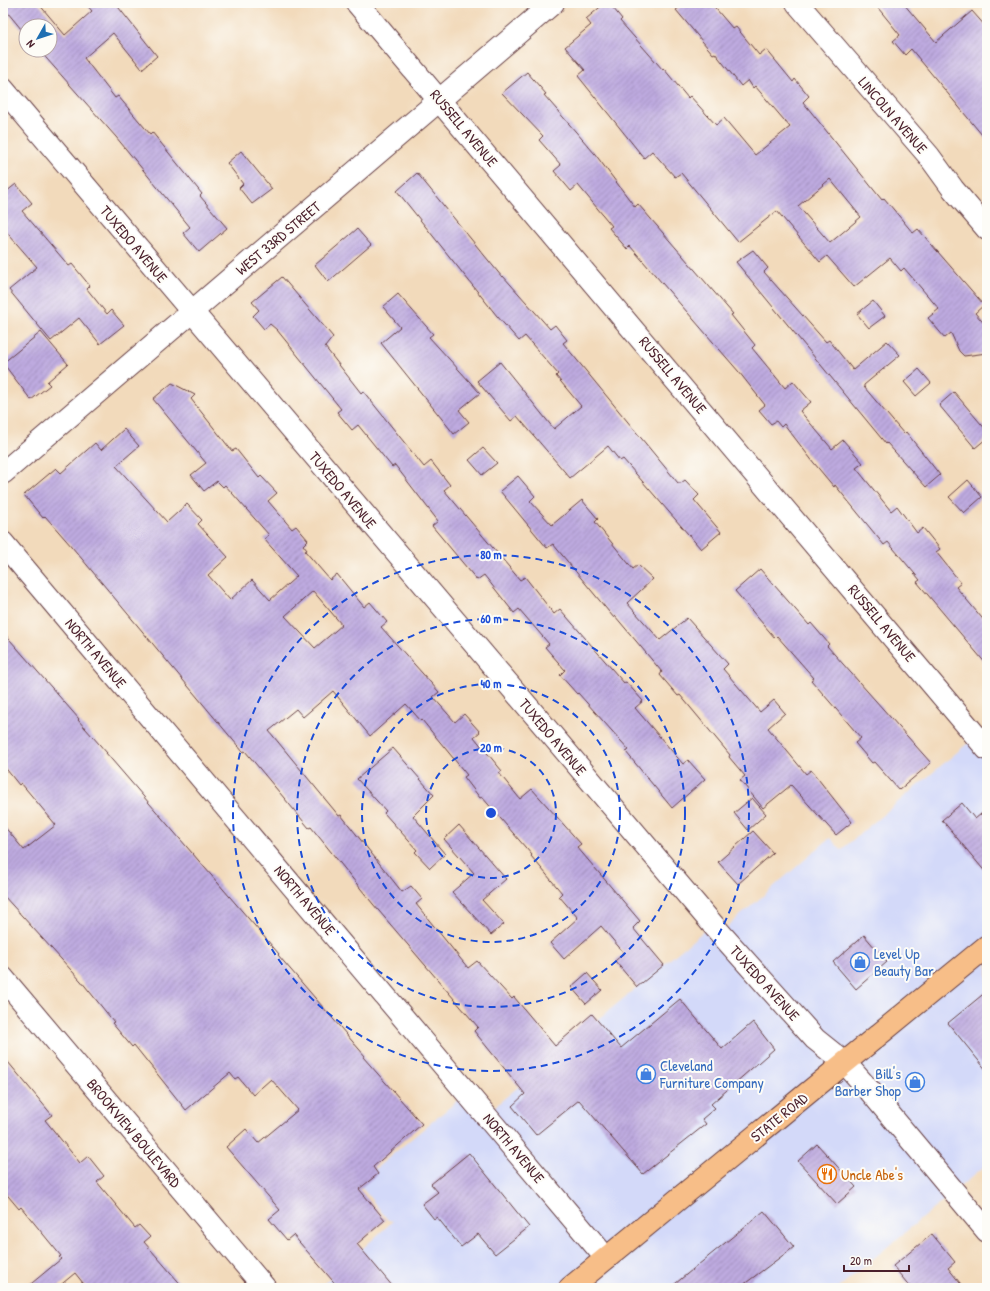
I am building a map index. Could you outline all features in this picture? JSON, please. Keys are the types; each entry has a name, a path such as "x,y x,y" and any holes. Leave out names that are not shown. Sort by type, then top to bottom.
{"main road":[{"name":"STATE ROAD","path":"570,1288 987,946"}],"street":[{"name":"RUSSELL AVENUE","path":"357,3 987,749"},
{"name":"WEST 33RD STREET","path":"3,473 553,3"},
{"name":"LINCOLN AVENUE","path":"797,3 929,156 953,189 987,228"},
{"name":"TUXEDO AVENUE","path":"3,89 720,933 815,1039 845,1063 987,1231"},
{"name":"NORTH AVENUE","path":"3,544 606,1258"},
{"name":"BROOKVIEW BOULEVARD","path":"3,978 265,1288"}],"shaded area":[{"path":"987,727 987,1164 838,1288 319,1288 393,1221 388,1220 358,1183 468,1092 486,1114 712,924 720,933 830,838 841,850"}],"building":[{"path":"3,3 38,3 51,18 18,18 18,25 3,7"},
{"path":"85,3 115,3 157,56 142,69 113,33 84,58 115,98 118,96 150,134 152,132 202,194 200,196 227,228 199,252 183,233 190,227 116,137 46,58 58,58 58,27 65,35 92,11"},
{"path":"605,3 609,3 622,19 620,21 663,70 664,69 688,98 690,96 716,125 724,118 755,155 790,127 755,86 753,88 748,80 741,86 715,53 713,54 676,10 685,3 711,3 733,29 736,27 759,55 766,49 793,82 795,79 809,96 803,102 882,200 884,198 913,233 918,229 984,305 975,313 987,327 987,353 964,356 959,351 951,333 945,338 928,318 939,309 904,268 901,271 890,258 854,287 827,256 820,262 777,211 738,242 681,173 675,177 652,151 644,158 578,76 585,70 565,47 591,25 586,19","holes":["830,179 861,217 830,243 798,206"]},
{"path":"874,3 903,3 936,42 972,11 987,28 987,141 911,49 905,55 893,41 900,35"},
{"path":"527,72 546,94 544,95 595,154 635,207 638,204 733,314 731,315 755,345 752,348 785,388 793,381 811,402 800,411 832,449 843,440 863,463 856,468 891,511 897,506 917,533 923,528 940,549 936,552 961,583 956,587 987,624 987,665 917,582 920,580 888,542 884,545 835,485 834,487 814,463 784,424 781,427 776,421 771,424 759,410 765,405 739,372 630,246 627,249 609,228 612,226 578,185 571,191 554,171 561,165 539,140 543,136 502,93"},
{"path":"241,151 272,189 252,204 239,188 243,184 227,163"},
{"path":"417,173 502,277 503,276 550,329 555,325 567,340 563,343 678,483 685,480 699,495 694,500 721,532 701,549 623,459 620,461 608,446 570,478 517,416 511,421 477,381 500,362 554,429 581,406 556,376 558,374 525,336 519,341 497,316 397,191"},
{"path":"16,184 32,203 22,211 69,266 72,264 90,286 87,289 107,314 111,310 124,325 100,344 79,318 51,341 9,290 37,267 3,228 3,188 6,192"},
{"path":"357,229 371,245 328,282 315,265"},
{"path":"753,250 768,268 764,272 826,342 829,340 853,370 887,341 900,355 864,385 864,387 904,434 906,432 940,475 926,487 887,443 886,444 736,262"},
{"path":"282,277 333,337 325,347 361,393 363,391 424,467 431,461 450,485 444,490 520,580 525,577 554,614 560,609 624,683 626,682 643,701 635,708 683,764 688,760 705,779 672,808 626,752 629,750 560,675 565,670 545,647 549,644 519,609 514,613 484,575 477,580 432,526 438,521 395,465 392,467 358,425 352,430 337,412 341,409 277,330 270,324 264,329 253,316 259,310 252,302"},
{"path":"398,294 433,334 429,337 480,393 459,410 469,422 454,434 381,343 400,327 383,307"},
{"path":"873,301 885,316 869,328 857,314"},
{"path":"41,332 68,364 47,382 50,385 31,400 3,363"},
{"path":"919,369 931,383 916,396 904,382"},
{"path":"172,383 195,395 191,399 232,451 236,449 259,478 261,476 277,493 268,501 292,529 296,526 308,540 303,545 307,550 305,551 330,580 337,574 364,607 370,602 387,622 381,627 439,692 433,697 455,722 464,714 480,732 474,737 502,771 499,773 520,799 532,789 581,844 577,847 640,921 633,928 664,965 637,987 615,961 624,953 601,926 564,959 550,943 578,918 559,896 562,893 531,856 532,855 482,797 480,798 464,777 467,775 422,720 421,721 406,704 370,736 333,691 303,717 296,709 269,731 339,816 341,815 402,892 411,886 422,899 416,904 468,968 477,961 512,999 514,997 555,1046 592,1014 621,1048 680,999 722,1049 753,1022 774,1049 711,1104 715,1108 702,1119 706,1124 643,1174 579,1100 536,1135 512,1106 525,1094 474,1031 478,1027 373,904 311,827 309,828 245,751 243,752 72,547 45,516 43,518 24,495 56,468 61,473 95,443 101,450 124,429 139,446 116,466 167,522 187,504 202,520 198,524 228,557 208,575 230,600 252,580 270,600 297,576 264,539 269,535 225,485 223,487 217,481 204,491 191,475 206,463 153,399","holes":["313,591 342,625 315,648 285,616"]},
{"path":"954,392 987,431 987,438 975,448 939,405"},
{"path":"483,448 497,463 482,475 469,460"},
{"path":"518,476 535,496 530,501 552,525 582,500 598,519 595,522 633,569 638,565 653,579 627,603 660,640 687,618 728,664 723,669 760,712 774,700 785,713 768,728 806,774 811,770 852,822 836,835 791,785 763,808 740,780 745,776 729,757 730,755 680,695 678,696 660,675 662,672 615,616 614,618 553,544 547,548 500,491"},
{"path":"968,480 982,497 964,513 949,497"},
{"path":"760,569 809,625 811,623 829,644 827,646 931,763 899,790 874,762 872,763 855,743 861,738 811,680 814,678 777,636 775,638 735,591"},
{"path":"3,632 279,954 278,955 365,1056 363,1057 422,1124 373,1167 378,1174 359,1189 385,1220 357,1244 394,1288 339,1288 293,1235 287,1240 269,1219 280,1210 226,1147 246,1129 258,1143 298,1110 271,1079 253,1095 238,1077 235,1079 230,1073 186,1110 134,1045 132,1047 112,1023 114,1022 81,981 3,895 3,825 24,850 56,825 21,783 19,785 3,765"},
{"path":"393,748 434,795 413,816 445,854 430,868 415,852 417,850 384,813 386,811 357,779"},
{"path":"752,798 766,814 748,830 734,813"},
{"path":"962,803 975,819 987,809 987,874 942,820"},
{"path":"459,825 506,879 482,900 504,924 491,935 452,892 474,873 444,839"},
{"path":"753,831 773,853 738,884 718,862"},
{"name":"Level Up Beauty Bar","path":"864,935 887,962 856,989 833,962"},
{"path":"587,973 602,990 586,1004 571,987"},
{"path":"987,991 987,1071 948,1023"},
{"path":"3,1056 52,1115 45,1120 80,1163 88,1156 104,1176 97,1182 135,1228 139,1225 150,1237 144,1242 184,1288 87,1288 75,1273 57,1288 26,1288 61,1259 59,1257 61,1256 21,1207 19,1209 3,1190"},
{"name":"Uncle Abe's","path":"817,1144 856,1187 837,1204 798,1161"},
{"path":"469,1153 529,1227 495,1254 478,1234 461,1247 437,1217 434,1219 422,1204 438,1192 431,1184"},
{"path":"764,1211 794,1247 739,1288 670,1288"},
{"path":"932,1234 955,1262 948,1268 964,1288 911,1288 893,1266"}],"place":[{"name":"Level Up Beauty Bar","path":"860,962"},
{"name":"Cleveland Furniture Company","path":"646,1074"},
{"name":"Bill's Barber Shop","path":"915,1082"},
{"name":"Uncle Abe's","path":"827,1174"}]}
